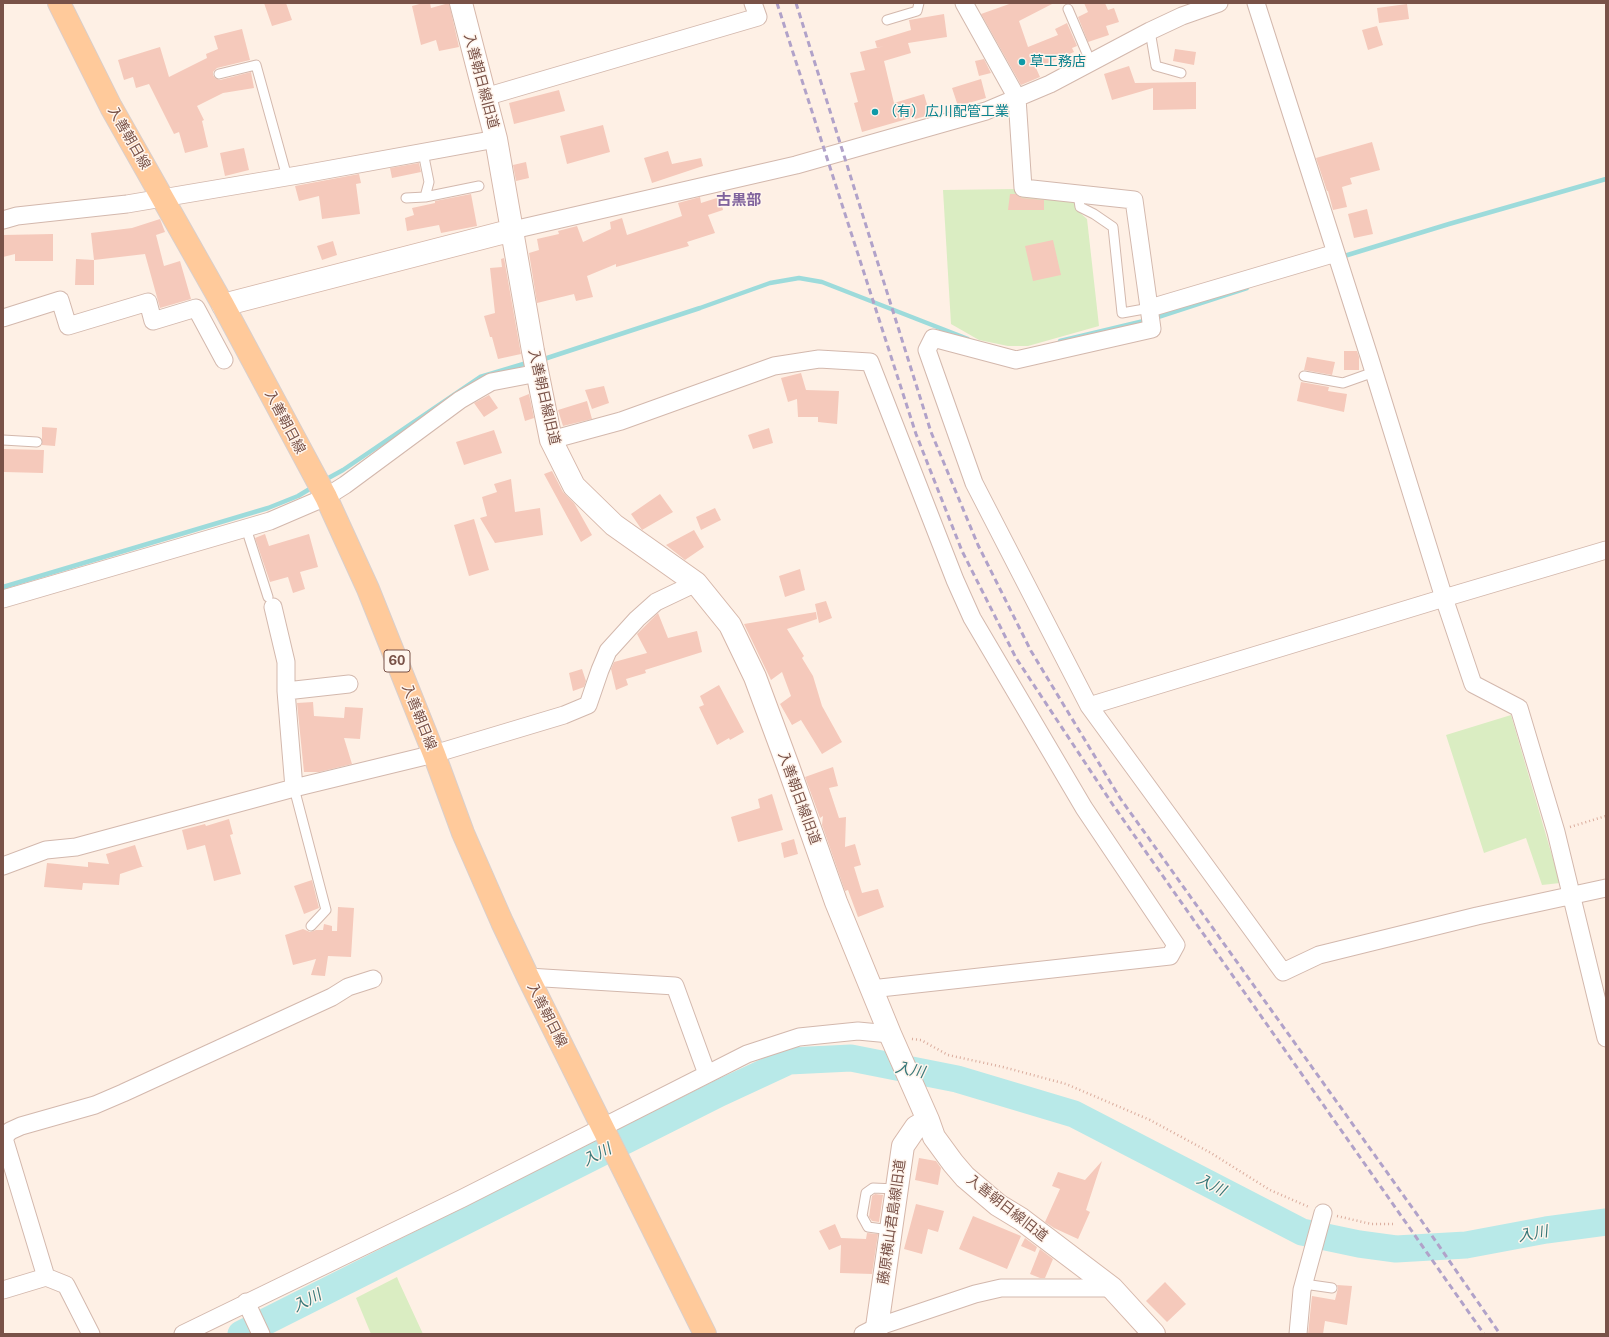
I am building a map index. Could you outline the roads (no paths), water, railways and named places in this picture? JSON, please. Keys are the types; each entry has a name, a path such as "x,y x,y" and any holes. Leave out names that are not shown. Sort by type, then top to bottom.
{"main road":[{"name":"入善朝日線","path":"59,3 111,107 164,198 223,305 326,497 368,589 434,754 463,833 528,977 705,1334"}],"street":[{"name":"入善朝日線旧道","path":"461,3 496,139 551,440 574,486 614,525 696,583 730,625 755,677 836,902 892,1040 928,1120 934,1137 953,1164 965,1177 998,1204 1021,1219 1112,1288 1154,1334"},
{"path":"485,97 758,17 753,3"},
{"path":"964,3 1017,98 1023,188 1134,200 1152,329 1016,360 932,338 927,350 974,483 1089,706 1283,972 1319,955 1477,916 1606,888"},
{"path":"223,305 513,230 796,166 986,111 1050,84 1150,31 1182,16 1219,3"},
{"path":"1256,3 1374,372 1444,598 1473,684 1519,708 1556,832 1573,896 1606,1038"},
{"path":"3,220 18,216 127,204 164,198 496,139"},
{"path":"1150,308 1336,253"},
{"path":"3,318 60,300 68,326 148,302 153,321 196,308 224,360"},
{"path":"551,440 621,420 774,366 819,359 870,362 955,580 972,618 1084,808 1176,945 1170,956 871,989"},
{"path":"3,599 270,521 326,497 345,485 460,400 491,382 538,373"},
{"path":"1089,706 1606,550"},
{"path":"3,866 46,850 76,847 294,788 434,754 564,715 588,705 608,651 637,619 656,602 696,583"},
{"path":"270,602 286,662 286,691 294,788"},
{"path":"286,691 349,684"},
{"path":"528,977 674,986 707,1074"},
{"path":"46,1277 3,1138 10,1131 21,1126 95,1105 332,997 348,987 373,979"},
{"path":"183,1334 246,1302 463,1198 747,1054 799,1037 858,1031 892,1040"},
{"name":"藤原横山君島線旧道","path":"872,1332 903,1146 916,1127 928,1120"},
{"path":"1298,1334 1304,1284 1323,1213"},
{"path":"3,1290 46,1277 66,1285 91,1334"},
{"path":"872,1332 975,1294 1001,1288 1112,1288"},
{"path":"246,1302 261,1334"}],"lane":[{"path":"887,20 917,11 919,3"},
{"path":"1068,9 1091,63"},
{"path":"1150,31 1156,66 1181,74"},
{"path":"219,74 256,65 287,177"},
{"path":"423,152 430,182 426,196"},
{"path":"406,198 426,196 479,186"},
{"path":"1078,194 1080,207 1094,214 1113,227 1122,313 1150,308"},
{"path":"1304,376 1343,383 1374,372"},
{"path":"3,440 37,442"},
{"path":"246,528 270,602"},
{"path":"294,788 326,910 311,926"},
{"path":"890,1230 868,1228 862,1216 863,1208 866,1193 873,1188 896,1189"},
{"path":"1304,1284 1332,1288"}],"waterway":[{"path":"1341,257 1606,179"},
{"path":"541,360 700,308 770,283 799,278 822,282 968,339"},
{"path":"1155,318 1247,288"},
{"path":"1060,341 1148,320"},
{"path":"323,481 343,470 480,377 530,362"},
{"path":"3,587 268,508 298,496 313,487"},
{"name":"入川","path":"241,1334 720,1093 789,1061 851,1058 957,1079 1074,1114 1302,1232 1359,1244 1396,1249 1466,1245 1546,1230 1606,1222"}],"railway":[{"path":"777,3 916,434 962,551 1016,658 1113,805 1484,1334"},
{"path":"796,3 931,432 978,545 1031,651 1120,798 1421,1220 1500,1334"}],"place":[{"name":"草工務店","path":"1022,62"},
{"name":"（有）広川配管工業","path":"875,112"}],"district":[{"name":"古黒部","path":"739,200"}]}
